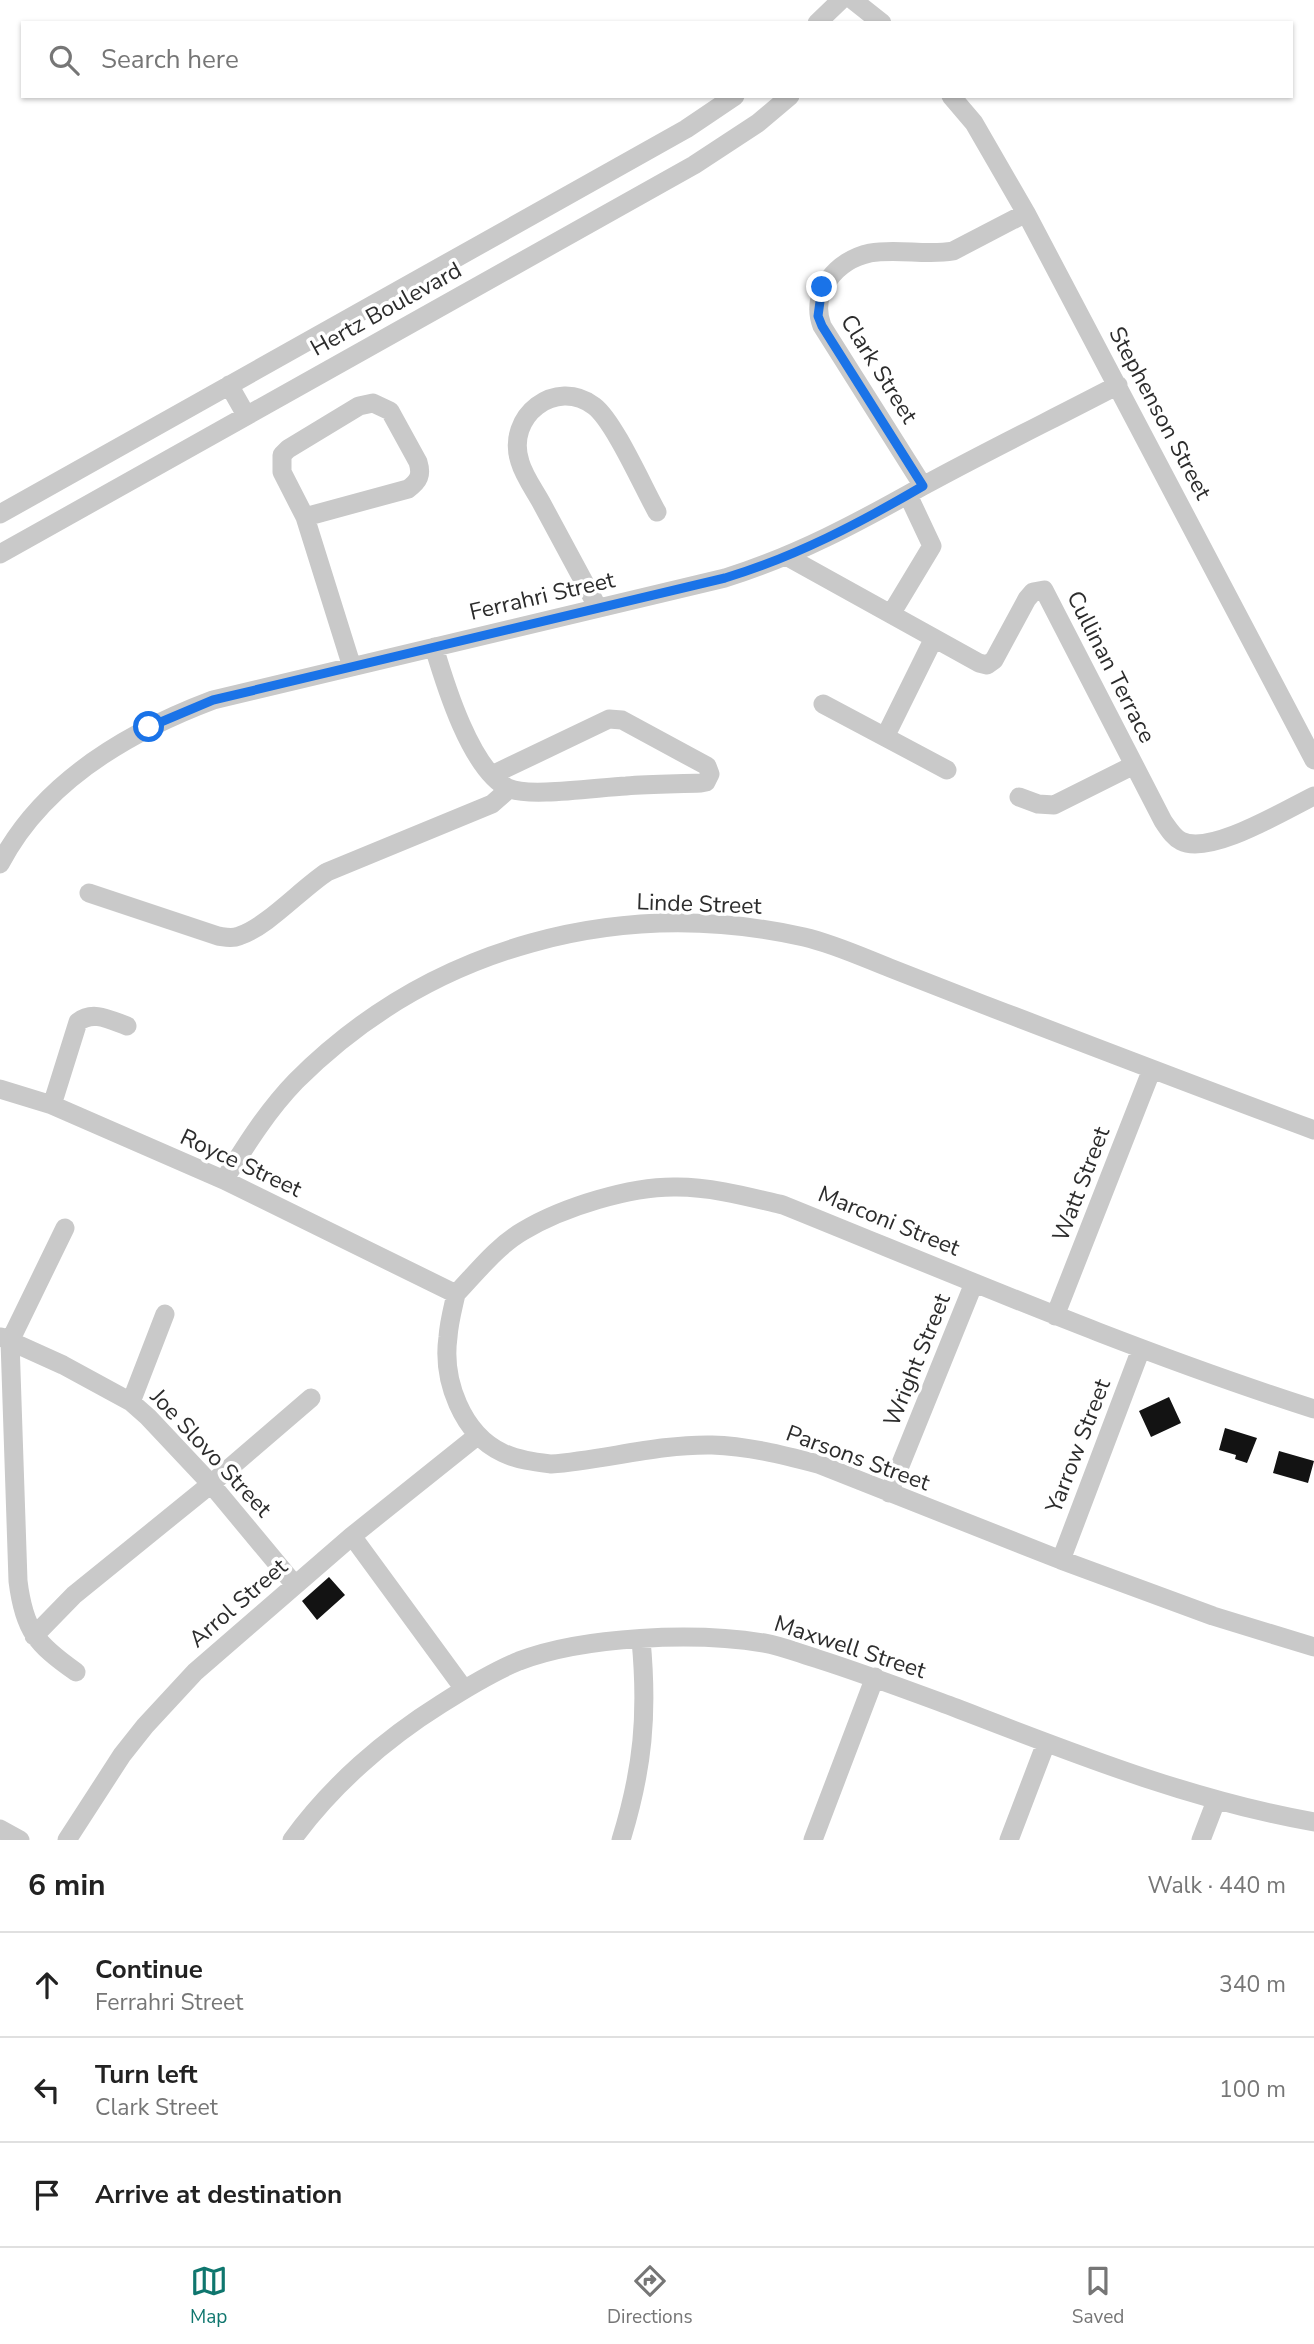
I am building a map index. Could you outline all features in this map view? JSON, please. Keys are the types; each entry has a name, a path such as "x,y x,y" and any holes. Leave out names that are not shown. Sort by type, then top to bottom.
{"street":[{"path":"819,21 841,0"},
{"path":"853,0 876,15"},
{"name":"Hertz Boulevard","path":"0,514 674,136 732,98"},
{"name":"Hertz Boulevard","path":"0,554 694,165 758,123 788,98"},
{"name":"Stephenson Street","path":"953,98 974,123 1026,213 1314,760"},
{"name":"Clark Street","path":"916,491 822,326 818,316 822,287 840,268 867,253 889,251 930,254 953,251 1026,213"},
{"path":"229,385 246,415"},
{"name":"Ferrahri Street","path":"0,864 54,792 81,768 149,727 213,700 725,578 822,540 1118,385"},
{"path":"598,608 520,461 519,433 524,419 534,406 562,397 577,398 594,406 610,425 657,512"},
{"path":"305,517 408,489 416,483 420,471 418,462 390,411 373,404 359,406 282,455 282,472 305,517 352,667"},
{"path":"891,614 932,546 916,491"},
{"path":"786,556 934,638 885,737"},
{"name":"Cullinan Terrace","path":"934,638 987,665 994,660 1027,599 1033,592 1044,590 1134,765 1172,834 1180,841 1192,845 1222,841 1314,796"},
{"path":"433,647 451,702 481,760 492,775 509,789 537,792 701,783 706,782 710,774 707,766 622,720 609,719 492,775"},
{"path":"823,704 947,770"},
{"name":"Cullinan Terrace","path":"1019,797 1038,804 1054,805 1134,765"},
{"path":"89,893 218,936 235,938 265,921 308,884 327,872 492,804 509,789"},
{"name":"Linde Street","path":"224,1180 260,1124 295,1083 327,1053 379,1014 439,976 471,962 557,935 613,927 668,924 725,925 767,930 843,948 1314,1130"},
{"path":"52,1105 78,1023 86,1016 98,1016 127,1026"},
{"name":"Watt Street","path":"1055,1316 1152,1069"},
{"name":"Royce Street","path":"0,1090 52,1105 224,1180 456,1294"},
{"name":"Marconi Street","path":"456,1294 494,1254 522,1231 587,1203 624,1193 676,1186 737,1194 783,1205 1055,1316 1240,1385 1314,1409"},
{"path":"65,1228 5,1338 18,1581 25,1620 34,1636 56,1658 76,1672"},
{"name":"Wright Street","path":"889,1493 974,1283"},
{"name":"Parsons Street","path":"456,1294 447,1339 448,1366 453,1391 477,1436 503,1453 528,1461 551,1464 699,1446 741,1447 781,1454 818,1464 1061,1560 1213,1616 1314,1647"},
{"path":"131,1402 166,1314"},
{"name":"Joe Slovo Street","path":"5,1338 63,1364 131,1402 211,1483 295,1586"},
{"name":"Yarrow Street","path":"1061,1560 1141,1349"},
{"path":"34,1636 74,1595 311,1398"},
{"name":"Arrol Street","path":"67,1840 94,1795 145,1726 195,1672 352,1536 477,1436"},
{"path":"352,1536 464,1689"},
{"name":"Maxwell Street","path":"292,1840 309,1817 381,1747 417,1719 464,1689 521,1660 571,1646 642,1640 723,1639 767,1643 875,1677 1046,1743 1216,1801 1314,1822"},
{"path":"621,1840 640,1764 645,1686 642,1640"},
{"path":"813,1840 875,1677"},
{"path":"1009,1840 1046,1743"},
{"path":"1202,1840 1216,1801"},
{"path":"0,1829 20,1840"}],"building":[{"path":"1169,1397 1181,1423 1151,1437 1139,1411"},
{"path":"1225,1428 1257,1438 1247,1463 1235,1459 1236,1455 1219,1450"},
{"path":"1279,1451 1314,1461 1308,1483 1273,1473"},
{"path":"329,1577 345,1595 317,1620 302,1601"}],"route":[{"path":"149,727 213,700 757,569 811,546 879,512 923,486 822,326 818,316 822,287"}]}
